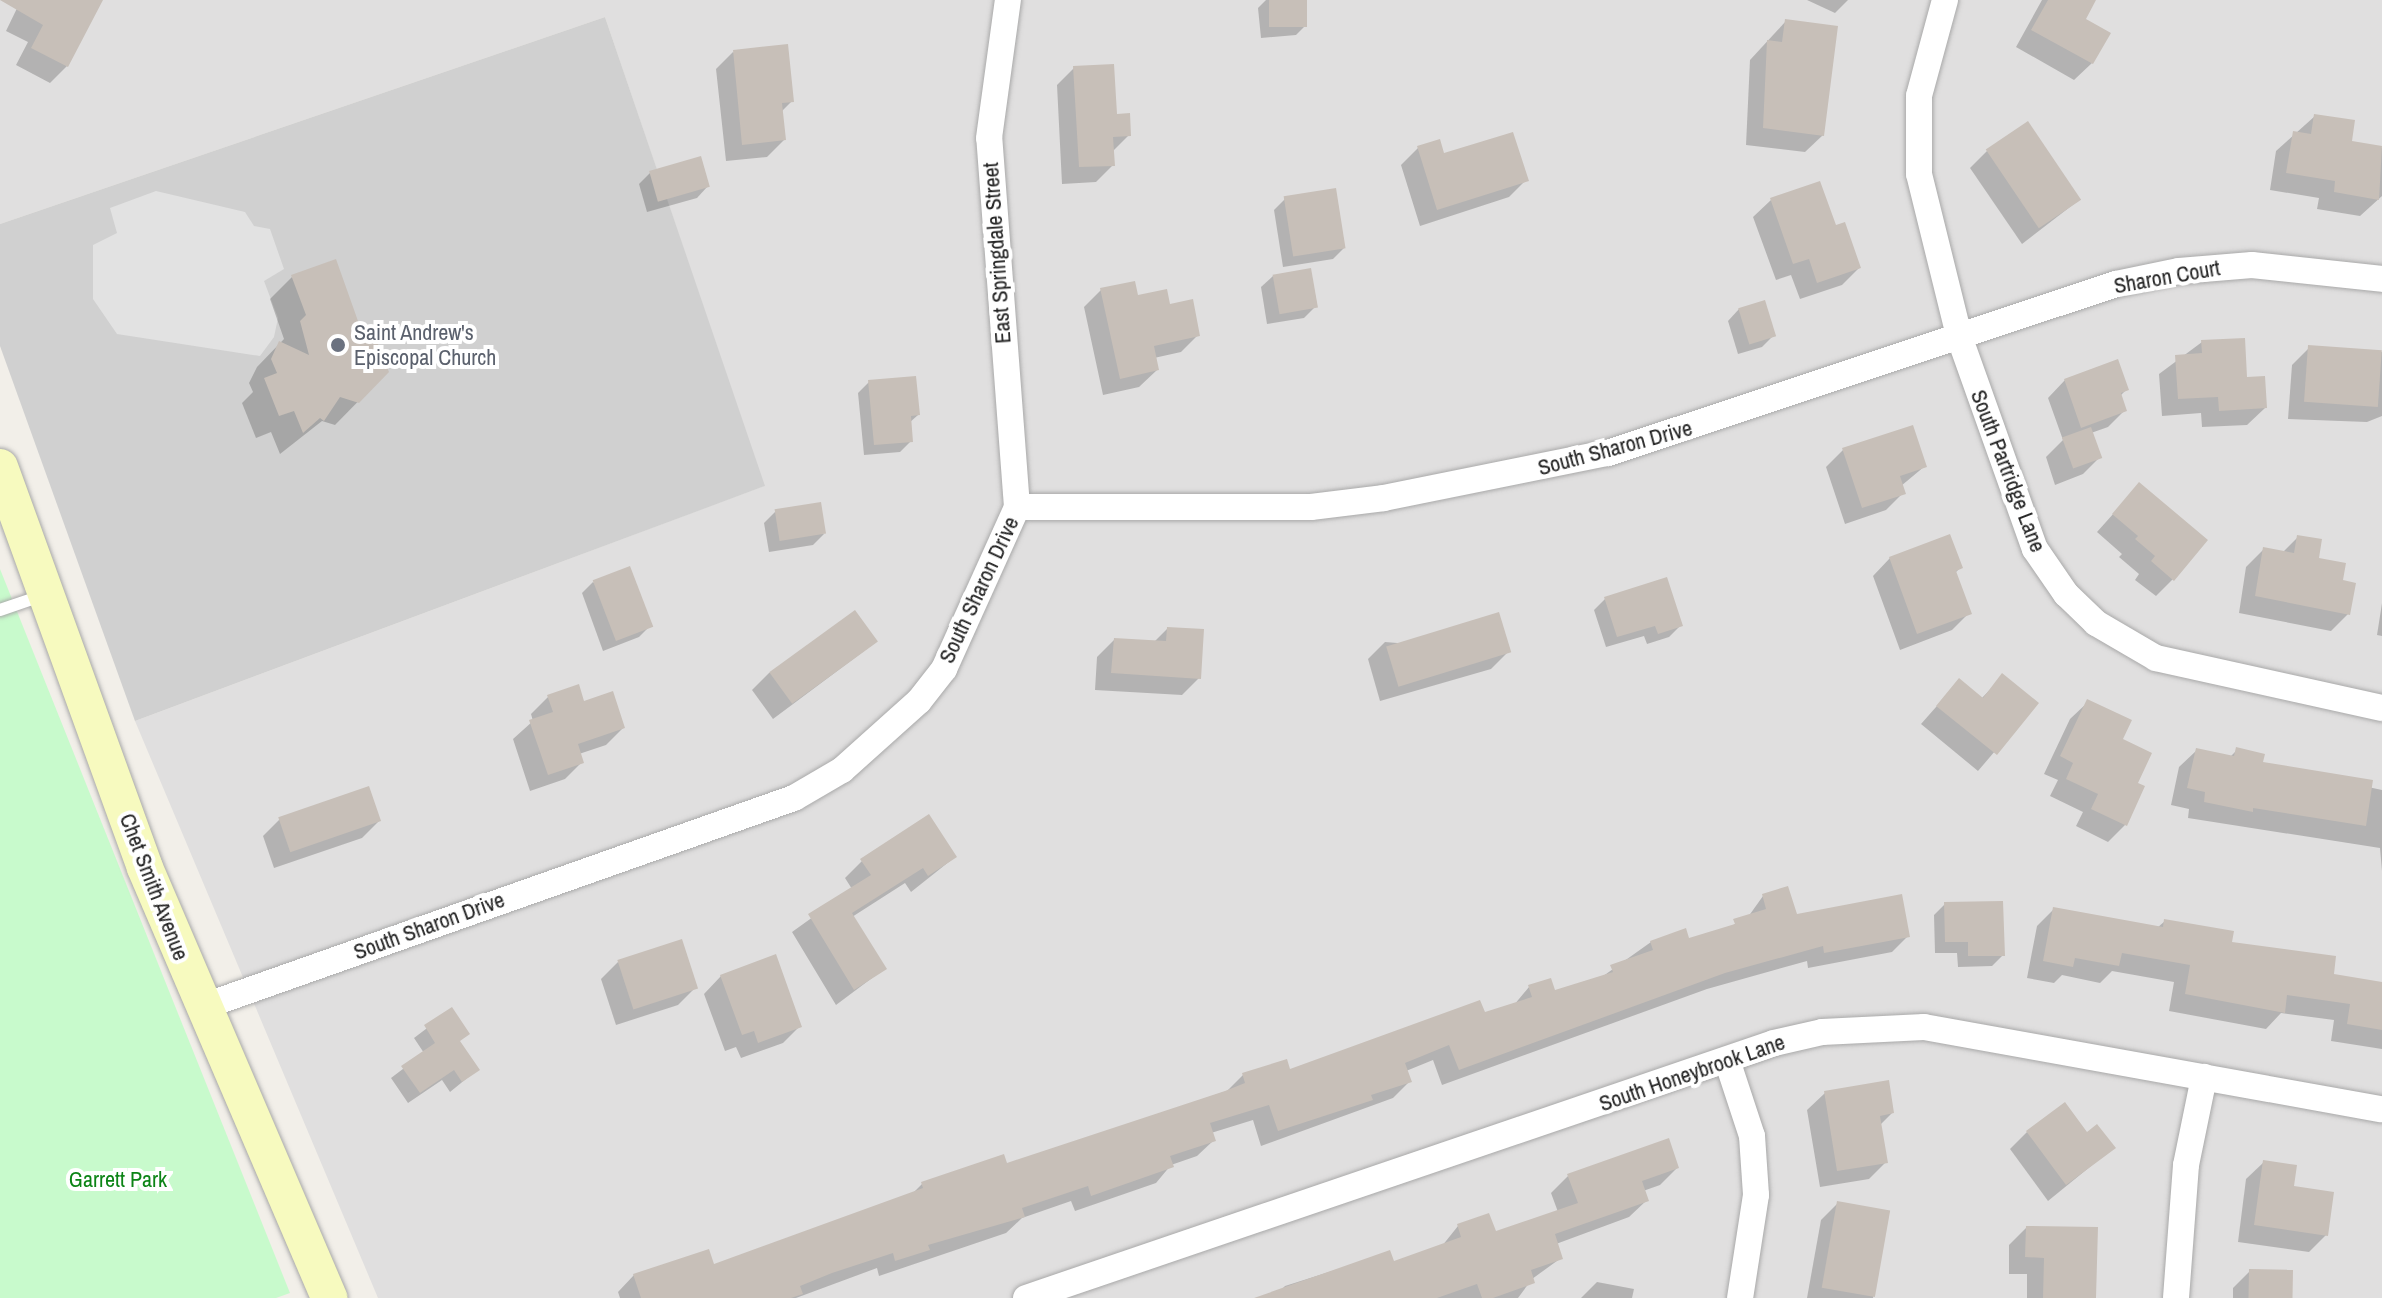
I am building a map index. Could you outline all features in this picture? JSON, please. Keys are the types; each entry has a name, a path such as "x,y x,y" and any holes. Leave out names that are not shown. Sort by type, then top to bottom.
{"street":[{"name":"East Springdale Street","path":"1008,0 989,138 1017,507"},
{"name":"South Partridge Lane","path":"1945,0 1925,62 1916,135 1933,242 1959,336 2035,549 2066,594 2096,623 2156,658 2192,670 2382,708"},
{"name":"Sharon Court","path":"1959,336 2116,284 2179,271 2287,266 2382,279"},
{"name":"South Sharon Drive","path":"202,1007 702,834 818,785 890,731 944,669 1017,507 1311,507 1509,476 1689,428 1959,336"},
{"name":"Chet Smith Avenue","path":"0,467 202,1007 259,1126 329,1298"},
{"name":"South Honeybrook Lane","path":"1026,1298 1727,1060 1822,1032 1924,1027 2382,1109"},
{"path":"1727,1060 1752,1136 1756,1195 1740,1298"},
{"path":"2176,1298 2186,1165 2204,1077"}],"lane":[{"path":"0,610 47,594"}],"shaded area":[{"path":"0,0 2382,0 2382,1298 378,1298 135,721 764,486 605,17 0,224"},
{"path":"605,17 765,486 135,721 0,346 0,224"},
{"path":"156,191 245,212 254,226 270,229 284,269 264,281 278,318 274,337 260,356 117,334 93,299 93,245 117,233 110,208"}],"green space":[{"name":"Garrett Park","path":"0,569 290,1293 276,1298 0,1298"}],"building":[{"path":"0,0 103,0 68,67 31,48 43,25"},
{"path":"1269,0 1307,0 1307,27 1269,27"},
{"path":"2048,0 2096,0 2086,19 2111,33 2093,64 2031,30"},
{"path":"1785,19 1838,26 1824,136 1763,128 1767,40 1782,42"},
{"path":"788,44 794,102 782,103 786,140 742,145 733,50"},
{"path":"1114,64 1117,114 1130,113 1131,136 1113,137 1115,166 1079,167 1073,66"},
{"path":"2314,114 2355,120 2352,141 2382,146 2379,200 2334,192 2335,181 2286,173 2293,131 2311,134"},
{"path":"2028,121 2081,200 2039,228 1986,150"},
{"path":"1513,132 1529,181 1437,210 1417,146 1440,139 1444,153"},
{"path":"701,156 710,187 658,202 649,171"},
{"path":"1820,181 1836,225 1845,222 1861,268 1817,283 1809,259 1793,264 1770,198"},
{"path":"1336,188 1346,248 1293,257 1284,196"},
{"name":"Saint Andrew's Episcopal Church","path":"336,259 364,338 376,339 389,372 359,403 340,397 324,421 320,418 303,433 294,411 279,416 264,378 277,373 271,359 279,341 309,355 300,321 306,315 291,275"},
{"path":"1311,268 1318,307 1280,314 1273,275"},
{"path":"1135,281 1138,295 1167,289 1170,304 1193,299 1200,336 1154,346 1159,370 1120,379 1100,288"},
{"path":"1765,300 1776,336 1749,345 1738,308"},
{"path":"2245,338 2247,377 2265,376 2267,408 2219,411 2218,397 2178,399 2175,355 2202,353 2201,340"},
{"path":"2308,345 2382,350 2378,407 2304,402"},
{"path":"2118,359 2129,390 2121,393 2127,411 2081,428 2064,379"},
{"path":"916,376 920,415 911,416 913,442 874,445 868,380"},
{"path":"1913,425 1927,467 1900,476 1906,494 1862,508 1842,448"},
{"path":"2091,427 2102,458 2073,469 2062,438"},
{"path":"2139,482 2208,540 2174,581 2151,561 2155,556 2135,539 2138,536 2112,514"},
{"path":"821,502 826,534 780,541 775,509"},
{"path":"1950,534 1963,568 1956,571 1972,614 1917,634 1889,557"},
{"path":"2297,535 2322,539 2319,558 2346,563 2343,580 2356,583 2350,615 2255,596 2263,547 2294,553"},
{"path":"630,566 653,627 616,641 593,580"},
{"path":"1667,577 1683,626 1658,634 1655,626 1617,637 1604,597"},
{"path":"855,610 878,642 792,704 769,672"},
{"path":"1499,612 1511,652 1398,687 1386,646"},
{"path":"1167,627 1204,629 1201,679 1111,673 1114,638 1166,641"},
{"path":"2002,673 2039,703 1997,755 1936,706 1959,678 1983,698"},
{"path":"579,684 584,701 613,691 625,728 578,744 584,763 548,775 529,720 553,712 547,695"},
{"path":"2087,699 2132,720 2123,739 2152,753 2138,783 2145,786 2127,826 2091,809 2098,794 2066,779 2073,763 2060,756"},
{"path":"2236,747 2265,754 2263,762 2373,780 2366,826 2253,808 2253,812 2204,802 2205,792 2187,788 2196,748 2234,756"},
{"path":"369,786 381,821 290,852 278,817"},
{"path":"929,814 957,857 928,876 923,868 852,913 887,969 854,990 808,914 871,875 860,859"},
{"path":"1788,886 1797,914 1902,894 1910,937 1824,953 1823,946 1725,973 1459,1070 1449,1045 1405,1063 1412,1082 1371,1095 1373,1100 1278,1131 1269,1105 1210,1123 1216,1141 1170,1156 1174,1167 1091,1196 1088,1186 1022,1208 1025,1217 928,1245 930,1250 895,1261 893,1253 832,1273 800,1286 803,1294 791,1298 641,1298 633,1274 709,1249 714,1264 923,1188 921,1182 1004,1154 1007,1163 1225,1091 1245,1083 1242,1073 1287,1059 1290,1069 1480,1000 1485,1012 1532,997 1528,985 1551,978 1555,990 1613,972 1610,965 1653,950 1650,941 1686,928 1689,938 1735,924 1733,919 1766,909 1762,894"},
{"path":"2003,901 2005,956 1968,956 1968,942 1945,942 1944,902"},
{"path":"2053,907 2163,927 2164,919 2234,931 2232,942 2336,956 2334,974 2382,982 2382,1030 2347,1024 2350,1004 2287,995 2285,1013 2185,994 2190,965 2122,953 2119,966 2075,958 2073,967 2043,961"},
{"path":"682,939 698,988 633,1009 617,960"},
{"path":"776,954 802,1027 758,1043 754,1031 742,1035 720,975"},
{"path":"452,1007 470,1034 460,1041 480,1070 462,1082 454,1070 420,1093 401,1066 435,1043 424,1025"},
{"path":"1889,1080 1894,1113 1880,1116 1888,1163 1837,1171 1824,1091"},
{"path":"2065,1102 2087,1132 2097,1124 2116,1148 2066,1185 2026,1131"},
{"path":"1669,1138 1679,1168 1642,1181 1649,1201 1555,1234 1563,1259 1531,1270 1535,1283 1493,1298 1482,1298 1477,1284 1437,1298 1254,1298 1390,1250 1394,1261 1461,1237 1457,1224 1489,1213 1496,1231 1578,1203 1567,1174"},
{"path":"2263,1160 2297,1165 2294,1186 2334,1192 2328,1236 2254,1225"},
{"path":"1837,1201 1890,1210 1875,1297 1822,1288"},
{"path":"2026,1226 2098,1227 2096,1298 2043,1298 2044,1258 2025,1257"},
{"path":"2249,1269 2293,1270 2293,1298 2248,1298"}],"place":[{"name":"Saint Andrew's Episcopal Church","path":"338,345"}]}
